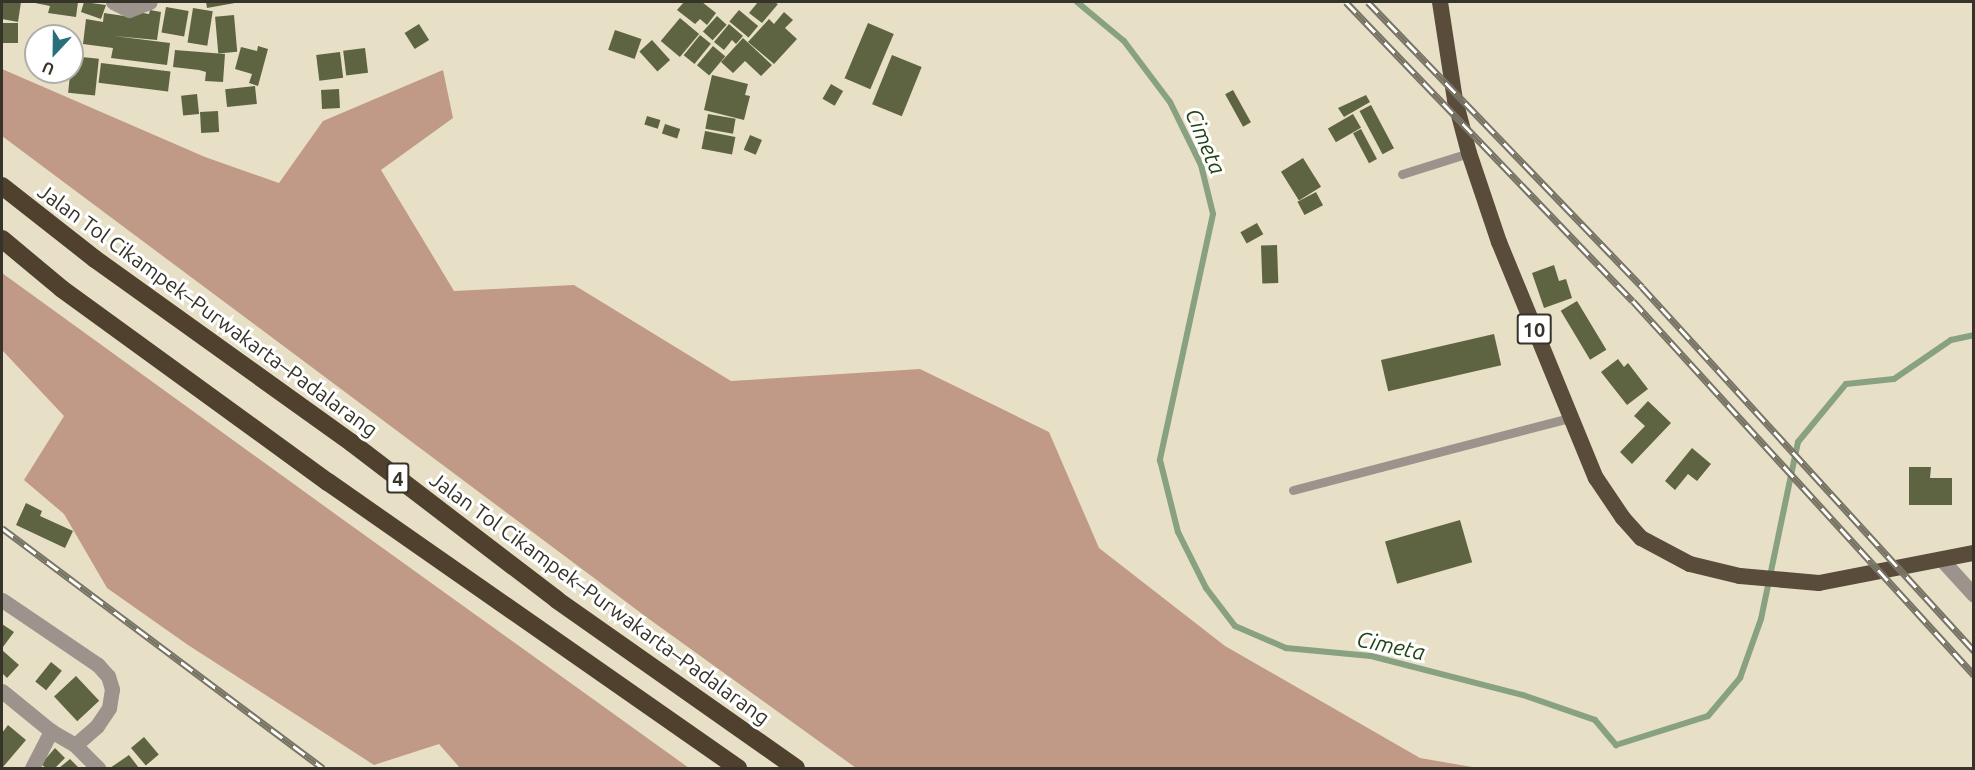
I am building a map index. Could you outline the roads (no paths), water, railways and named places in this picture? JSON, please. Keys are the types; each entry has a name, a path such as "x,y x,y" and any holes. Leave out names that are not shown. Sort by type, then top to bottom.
{"highway":[{"name":"10","path":"1440,2 1451,76 1469,153 1499,242 1596,478 1623,518 1641,537 1690,564 1740,576 1819,583 1974,553"},
{"name":"Jalan Tol Cikampek–Purwakarta–Padalarang","path":"2,186 95,259 352,443 557,600 796,768"},
{"name":"4","path":"2,239 62,289 338,488 738,768"}],"street":[{"path":"113,2 129,10 150,2"},
{"path":"1942,560 1974,595"},
{"path":"2,600 98,665 108,676 112,689 109,708 97,726 75,745"},
{"path":"2,691 51,731 75,745 98,768"},
{"path":"32,768 51,731"}],"lane":[{"path":"1402,174 1469,153"},
{"path":"1293,490 1570,418"}],"waterway":[{"name":"Cimeta","path":"1077,2 1124,41 1170,102 1201,165 1213,214 1160,460 1178,532 1206,588 1235,626 1286,648 1371,656 1523,695 1595,720 1616,745 1708,716 1740,678 1761,619 1798,442 1846,384 1894,379 1951,340 1974,335"}],"railway":[{"path":"1346,2 1633,301 1974,675"},
{"path":"1368,2 1642,287 1974,651"},
{"path":"2,528 323,768"}]}
